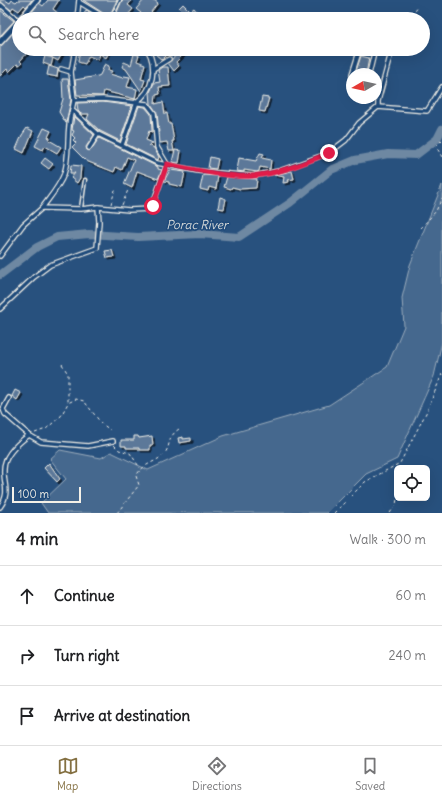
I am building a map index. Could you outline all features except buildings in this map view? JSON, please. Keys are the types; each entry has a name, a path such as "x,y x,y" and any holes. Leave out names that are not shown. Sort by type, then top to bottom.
{"street":[{"path":"27,12 37,0"},
{"path":"78,12 79,1 96,12"},
{"path":"0,7 1,5 12,14"},
{"path":"0,42 12,29"},
{"path":"0,256 23,225 42,208 58,187 64,173 68,124 74,100 71,72 74,56"},
{"path":"122,145 137,102 142,98 153,76 153,69 148,56"},
{"path":"354,68 358,56"},
{"path":"370,68 373,56"},
{"path":"382,86 390,56"},
{"path":"153,69 169,59"},
{"path":"61,69 71,72"},
{"path":"72,110 98,134 157,163 198,170 252,176 279,171 314,159 337,147 346,140 359,123 378,107 408,111 427,110 442,87"},
{"path":"74,100 103,99 147,104 154,113 157,147 167,164"},
{"path":"90,148 98,134"},
{"path":"42,208 81,209 98,207 120,210 149,210 151,209 167,164"},
{"path":"0,309 34,277 50,265 97,248 99,222 98,207"},
{"path":"9,398 4,409 5,414 29,435 41,442 60,442 88,446 113,441"},
{"path":"0,507 3,503 7,487 2,461 20,441 29,435"}],"lane":[{"path":"114,12 120,0"},
{"path":"81,209 85,180"}],"path":[{"path":"414,12 419,7"},
{"path":"442,140 436,146 442,157"},
{"path":"110,209 115,190"},
{"path":"120,210 128,190"},
{"path":"421,228 436,211 442,198"},
{"path":"29,435 46,429 61,416 68,403 68,374 62,364"},
{"path":"334,513 365,482 400,464 428,411 442,374"},
{"path":"68,403 76,399 84,401 101,423 110,430"},
{"path":"117,513 139,485 136,476 140,468 166,452 174,432 179,429"},
{"path":"113,441 114,446 119,450 130,453 140,468"},
{"path":"390,513 396,505 397,501"}],"shaded area":[{"path":"442,185 442,342 434,376 397,459 366,474 327,513 48,513 41,503 66,479 50,459 60,450 101,458 111,452 148,470 223,436 329,405 387,367 404,326 402,298 410,265"}],"waterway":[{"name":"Porac River","path":"0,275 37,247 57,237 89,234 138,237 200,234 239,237 290,203 331,170 355,160 388,154 416,155 437,139 442,129"}],"route":[{"path":"153,206 167,164 226,174 252,176 279,171 329,153"}]}
